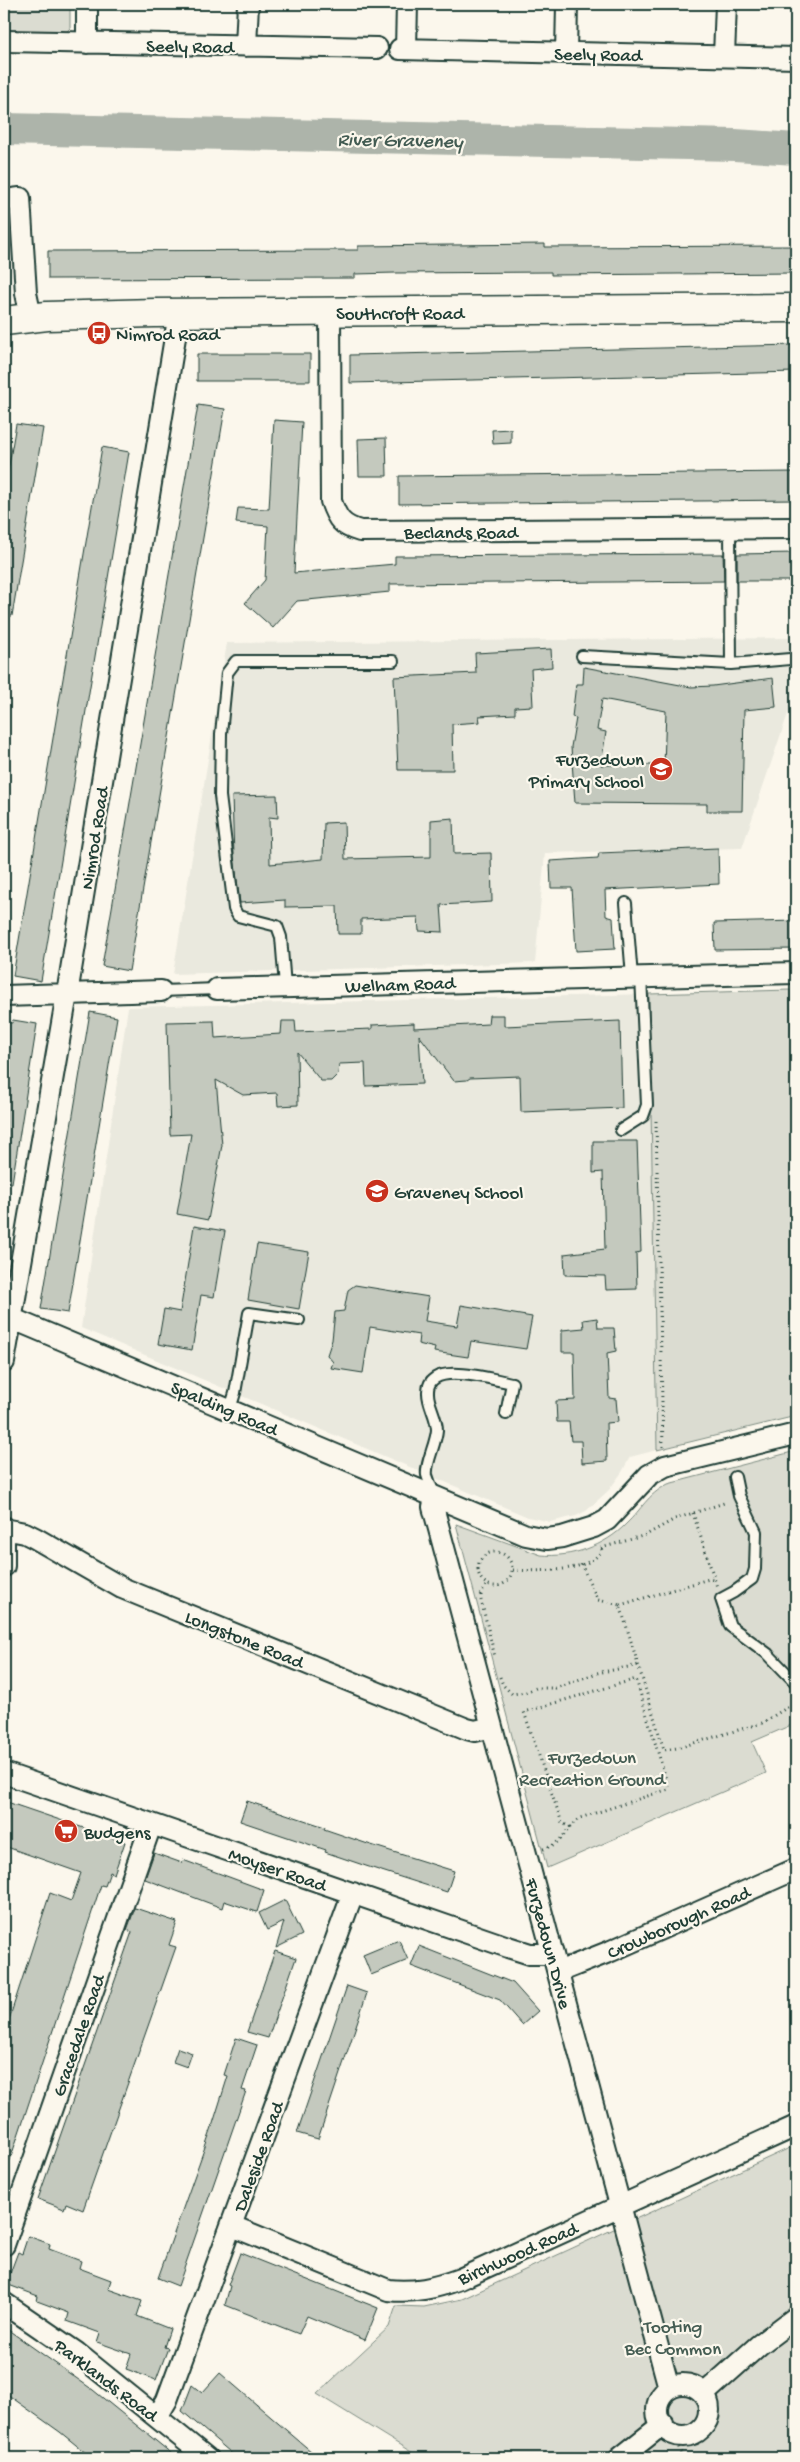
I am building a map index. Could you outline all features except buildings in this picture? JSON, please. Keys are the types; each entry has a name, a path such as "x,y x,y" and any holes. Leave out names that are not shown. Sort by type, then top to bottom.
{"street":[{"path":"87,4 87,43"},
{"path":"246,46 248,4"},
{"name":"Seely Road","path":"407,4 403,49 796,58"},
{"path":"566,53 567,4"},
{"path":"724,56 726,4"},
{"name":"Seely Road","path":"4,41 377,48"},
{"path":"4,200 20,198 26,293 31,317"},
{"name":"Southcroft Road","path":"4,321 31,317 178,314 796,308"},
{"name":"Beclands Road","path":"330,312 331,500 336,515 346,527 360,531 796,528"},
{"name":"Nimrod Road","path":"4,1362 13,1319 67,994 178,314"},
{"name":"Welham Road","path":"218,989 796,973"},
{"name":"Welham Road","path":"4,996 161,991"},
{"name":"Spalding Road","path":"13,1319 526,1535 547,1539 562,1538 591,1528 607,1520 649,1475 665,1466"},
{"path":"665,1466 796,1434"},
{"name":"Furzedown Drive","path":"436,1498 433,1507 669,2388"},
{"path":"4,1528 4,1566"},
{"name":"Longstone Road","path":"4,1528 25,1533 35,1538 122,1588 467,1729 475,1731 492,1727"},
{"name":"Moyser Road","path":"4,1773 556,1963"},
{"name":"Gracedale Road","path":"4,2245 151,1825"},
{"name":"Crowborough Road","path":"556,1963 611,1951 796,1869"},
{"name":"Daleside Road","path":"157,2417 167,2400 353,1893"},
{"name":"Birchwood Road","path":"232,2226 388,2290 414,2292 460,2280 796,2126"},
{"name":"Parklands Road","path":"4,2303 77,2354 207,2458"},
{"path":"704,2394 759,2345 796,2317"},
{"path":"620,2458 668,2430 689,2435 702,2427 709,2411 704,2394 692,2385 683,2384 669,2388 660,2399 658,2408 668,2430"}],"lane":[{"path":"730,528 731,664"},
{"path":"582,656 731,664 790,659"},
{"path":"285,986 281,937 276,926 238,916 234,909 220,796 221,734 227,673 236,661 393,661"},
{"path":"621,1130 643,1116 647,1105 637,976 626,904"},
{"name":"Welham Road","path":"161,991 218,989"},
{"path":"230,1409 235,1393 249,1313 298,1320"},
{"path":"436,1498 427,1474 436,1445 437,1427 428,1392 431,1382 441,1374 457,1374 512,1383 506,1414"},
{"path":"735,1477 739,1496 756,1532 755,1569 752,1579 721,1599 730,1626 768,1654 796,1682"}],"path":[{"path":"655,1113 663,1451 665,1466"},
{"path":"601,1548 646,1535 675,1519 739,1496"},
{"path":"693,1514 721,1599"},
{"path":"513,1570 544,1572 581,1564 595,1558 602,1550 591,1528"},
{"path":"492,1552 498,1552 508,1557 513,1570 510,1579 506,1583 495,1586 484,1583 478,1573 478,1567 482,1557 492,1552"},
{"path":"581,1564 598,1600 620,1605 709,1579 714,1580"},
{"path":"482,1595 481,1600 495,1658"},
{"path":"620,1605 664,1750 677,1748 762,1723 796,1702"},
{"path":"498,1667 503,1684 512,1694 536,1688 556,1688 597,1673 639,1665"},
{"path":"526,1853 559,1843 570,1827 580,1818 669,1789 636,1679 524,1712 562,1823 570,1827"},
{"path":"668,2430 683,2458"}],"shaded area":[{"path":"796,638 796,690 742,848 545,853 535,963 173,974 227,643"},
{"name":"Graveney School","path":"649,994 657,1450 630,1457 609,1490 586,1511 576,1516 550,1522 528,1517 81,1328 128,1007"}],"green space":[{"path":"4,4 70,4 70,28 66,32 4,31"},
{"path":"790,990 796,1284 796,1416 657,1450 649,994"},
{"name":"Furzedown Recreation Ground","path":"796,1451 796,1723 752,1742 766,1773 547,1868 456,1524 541,1555 564,1555 587,1549 608,1539 618,1532 650,1498 668,1484"},
{"name":"Tooting Bec Common","path":"796,2145 796,2458 421,2458 317,2394 389,2327 396,2306 424,2307 462,2299"}],"waterway":[{"name":"River Graveney","path":"4,129 735,145 796,149"}],"place":[{"name":"Nimrod Road","path":"99,333"},
{"name":"Furzedown Primary School","path":"661,769"},
{"name":"Graveney School","path":"377,1191"},
{"name":"Budgens","path":"66,1831"}]}
